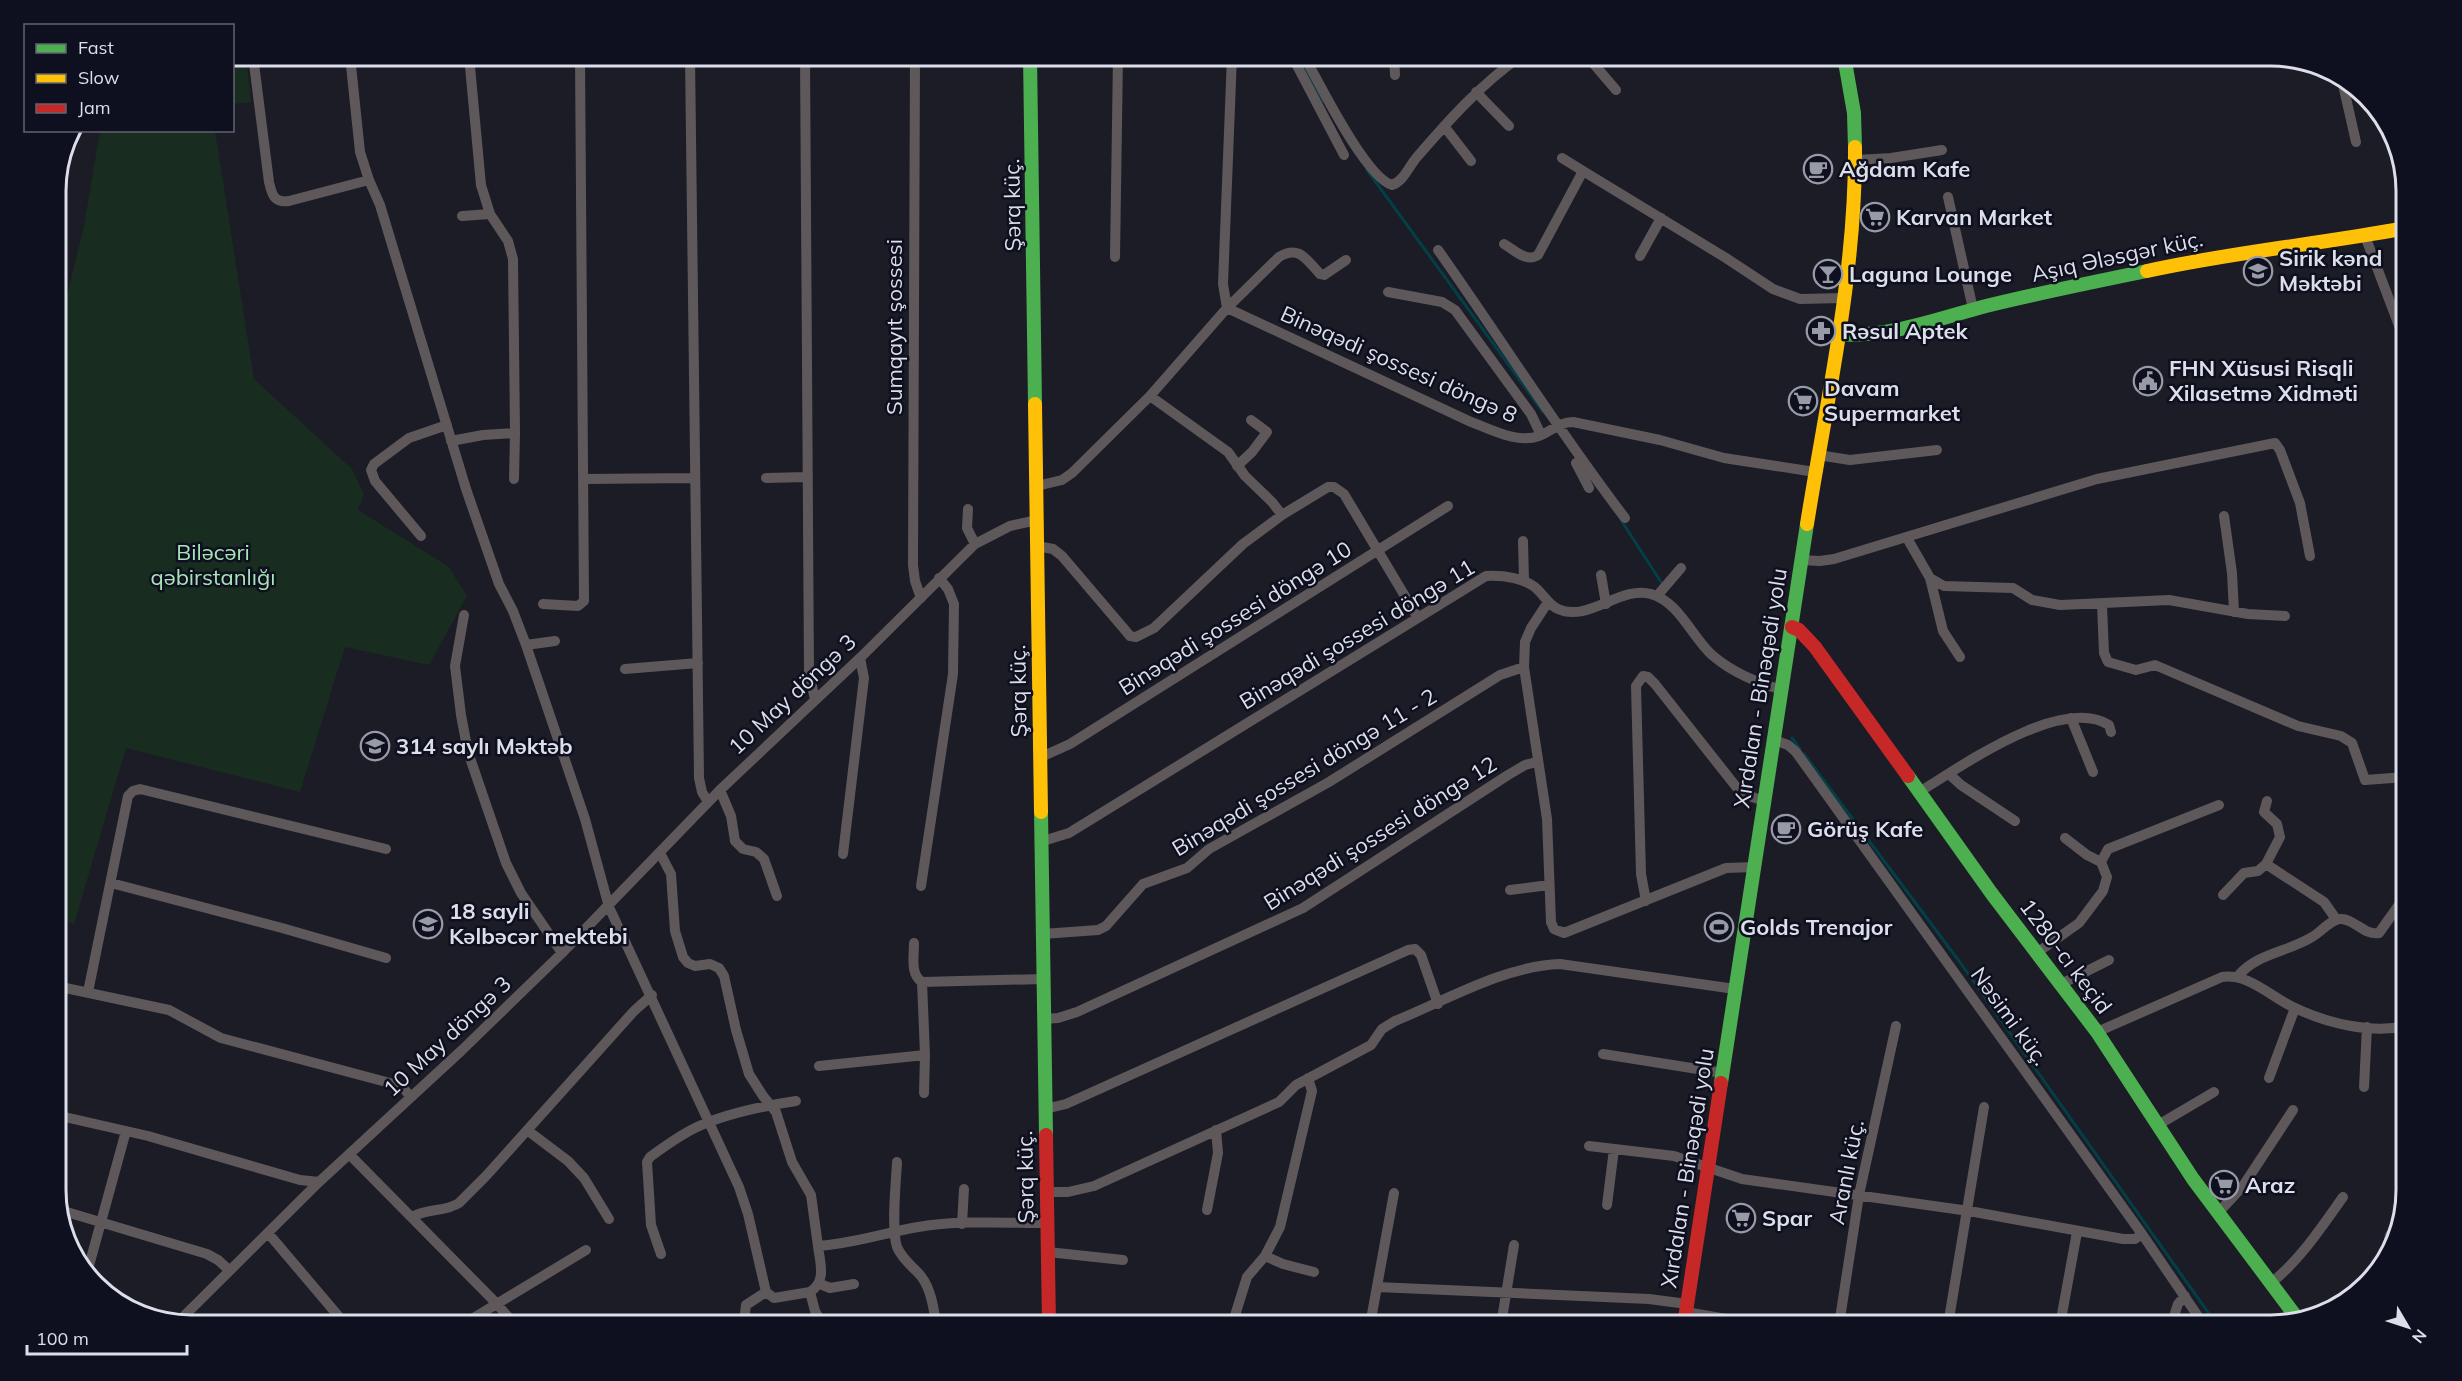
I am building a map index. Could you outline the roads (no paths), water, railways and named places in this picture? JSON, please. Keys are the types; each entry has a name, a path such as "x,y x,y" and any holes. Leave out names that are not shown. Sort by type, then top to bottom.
{"street":[{"path":"254,66 269,182 272,195 276,200 289,201 369,180"},
{"path":"351,66 360,152 380,205 451,441 499,584 513,611 526,645 585,819 609,907 710,1122 745,1205 766,1292 774,1298 810,1292 820,1284 821,1274 811,1195 792,1162 779,1118 749,1074 724,976 719,968 710,964 695,966 683,957 675,931 671,874 660,853"},
{"path":"470,66 482,185 490,214 508,241 513,259 514,479"},
{"path":"543,604 578,606 584,601 580,66"},
{"path":"690,66 699,778 702,792 708,802"},
{"path":"805,66 809,674 815,699"},
{"name":"Sumqayıt şossesi","path":"915,66 913,564 916,588 921,598"},
{"name":"Şərq küç.","path":"1030,66 1049,1315"},
{"path":"1115,257 1118,66"},
{"path":"1227,308 1223,284 1232,66"},
{"path":"1297,66 1344,155"},
{"path":"1310,66 1347,132 1386,183 1392,185 1397,183 1444,126 1476,92 1505,66"},
{"path":"1395,66 1395,75"},
{"path":"1596,66 1616,90"},
{"name":"Xırdalan - Binəqədi yolu","path":"1686,1314 1843,298 1855,203 1857,160 1854,105 1846,66"},
{"path":"2344,90 2356,142"},
{"path":"1476,92 1509,126"},
{"path":"1444,126 1471,161"},
{"path":"1857,160 1891,159 1942,150"},
{"path":"1562,158 1773,289 1800,299 1843,298"},
{"path":"1504,244 1528,258 1538,255 1583,171"},
{"path":"1948,197 1973,309"},
{"path":"462,216 490,214"},
{"path":"1640,256 1661,218"},
{"name":"Aşıq Ələsgər küç.","path":"1838,334 1856,336 1883,332 1973,309 2207,258 2396,230"},
{"path":"2365,236 2396,318"},
{"path":"1438,250 1507,348 1589,488"},
{"path":"1037,486 1062,480 1072,473 1150,396 1227,308 1279,257 1287,252 1300,253 1320,274 1324,275 1346,260"},
{"path":"1388,292 1442,302 1455,310 1531,414 1541,435"},
{"name":"Binəqədi şossesi döngə 8","path":"1227,308 1471,422 1520,438 1541,435 1554,427"},
{"path":"1150,396 1228,452 1237,466 1282,515"},
{"path":"1237,466 1252,452 1267,432 1251,420"},
{"path":"1554,427 1565,422 1573,422 1660,440 1724,458 1815,472"},
{"path":"421,536 375,481 371,470 374,464 409,438 447,425"},
{"path":"1554,427 1626,518"},
{"path":"451,441 483,435 515,434"},
{"path":"1801,560 1834,559 2097,479 2275,443 2280,450 2300,503 2310,556"},
{"path":"1818,455 1850,460 1937,450"},
{"path":"766,478 808,477"},
{"path":"583,479 694,478"},
{"path":"1037,546 1053,549 1062,556 1130,636 1136,637 1154,628 1243,544 1282,515 1328,487 1334,487 1344,494 1418,618"},
{"name":"Binəqədi şossesi döngə 10","path":"1039,758 1070,744 1448,506"},
{"path":"968,509 967,528 975,544"},
{"path":"2224,516 2232,573 2234,612"},
{"name":"10 May döngə 3","path":"185,1315 319,1182 562,953 720,790 860,658 975,544 1010,526 1037,520"},
{"path":"1907,538 1930,578 1943,631 1960,657"},
{"path":"1523,541 1524,581 1538,590 1548,602 1558,609 1569,612 1606,604 1638,592 1657,596 1671,607 1719,660 1744,677 1782,690"},
{"path":"1657,596 1681,568"},
{"path":"1601,575 1606,604"},
{"name":"Binəqədi şossesi döngə 11","path":"1043,841 1069,833 1486,576 1524,581"},
{"path":"921,886 953,674 954,604 948,589 939,578"},
{"path":"1930,578 1944,586 2013,588 2032,600 2060,605 2102,605 2169,600 2234,612 2285,616"},
{"path":"1548,602 1525,642 1524,667 1547,819 1551,922 1554,929 1564,933 1726,868 1754,867"},
{"path":"2102,605 2104,653 2108,662 2136,670 2155,665 2298,726 2341,736 2352,743 2365,780 2396,778"},
{"path":"464,615 455,666 468,752 506,863 521,893 562,953"},
{"name":"1280-cı keçid","path":"1792,627 1799,630 1811,642 1992,894 2097,1032 2218,1213 2293,1313"},
{"path":"526,645 555,641"},
{"path":"843,854 864,678 860,658"},
{"path":"625,669 698,663"},
{"name":"Binəqədi şossesi döngə 11 - 2","path":"1043,934 1098,930 1106,926 1143,884 1187,868 1209,849 1329,782 1500,675 1524,667"},
{"path":"1647,901 1641,874 1636,686 1643,676 1648,677 1655,684 1741,793 1764,801"},
{"path":"1919,792 2026,730 2071,718 2103,722 2109,725 2111,732"},
{"path":"2071,718 2093,772"},
{"name":"Nəsimi küç.","path":"1774,740 1788,745 1796,752 2142,1234 2197,1315"},
{"name":"Binəqədi şossesi döngə 12","path":"1044,1019 1058,1018 1077,1012 1304,908 1508,775 1525,765 1537,762"},
{"path":"1949,774 1961,785 2015,821"},
{"path":"88,992 128,796 133,790 140,789 386,849"},
{"path":"720,790 731,816 735,841 743,849 756,852 765,859 777,896"},
{"path":"2223,895 2244,873 2258,871 2266,864 2280,837 2277,824 2264,812 2267,801"},
{"path":"2101,862 2108,849 2219,805"},
{"path":"2038,952 2079,923 2103,891 2107,877 2101,862 2087,855 2065,838"},
{"path":"2266,864 2324,902 2336,920"},
{"path":"111,883 282,927 386,958"},
{"path":"1510,890 1550,885"},
{"path":"2238,976 2254,961 2302,943 2336,920 2345,920 2373,934 2379,933 2396,909"},
{"path":"914,943 914,972 916,978 922,982 1043,979"},
{"path":"1045,1109 1076,1099 1408,950 1415,949 1421,955 1438,1004"},
{"path":"2061,984 2109,960"},
{"path":"1046,1192 1068,1192 1094,1186 1279,1102 1296,1085 1371,1045 1382,1029 1395,1021 1507,973 1541,965 1560,964 1735,989"},
{"path":"2097,1032 2222,977 2238,976 2295,1008 2336,1022 2388,1029 2396,1028"},
{"path":"922,982 926,1055 924,1092"},
{"path":"66,988 169,1010 221,1038 390,1083 404,1089 411,1097"},
{"path":"412,1217 426,1210 454,1206 459,1203 633,1011 652,995"},
{"path":"2269,1078 2295,1008"},
{"name":"Aranlı küç.","path":"1841,1315 1859,1195 1896,1026"},
{"path":"2364,1087 2367,1027"},
{"path":"1603,1054 1723,1073"},
{"path":"819,1066 926,1055"},
{"path":"1235,1315 1247,1277 1265,1256 1280,1227 1312,1091 1308,1078"},
{"path":"2158,1125 2214,1092"},
{"path":"661,1254 651,1225 646,1162 650,1157 678,1138 710,1122 771,1105 796,1101"},
{"path":"1950,1315 1969,1210 1984,1107"},
{"path":"2218,1213 2243,1186 2293,1110"},
{"path":"66,1117 126,1131 300,1180 319,1182"},
{"path":"527,1130 568,1161 585,1178 609,1219"},
{"path":"1207,1210 1218,1154 1216,1130"},
{"path":"89,1262 99,1221 126,1131"},
{"path":"1588,1146 1674,1156 1742,1179 1969,1210 2123,1239 2135,1239 2142,1234"},
{"path":"1607,1205 1614,1149"},
{"path":"350,1155 506,1315"},
{"path":"897,1162 895,1232 897,1246 902,1256 922,1278 933,1315"},
{"path":"962,1224 964,1189"},
{"path":"1372,1315 1394,1193"},
{"path":"2271,1284 2314,1238 2343,1197"},
{"path":"68,1212 207,1254 229,1270"},
{"path":"818,1246 919,1227 1047,1223"},
{"path":"2062,1315 2077,1232"},
{"path":"268,1233 337,1315"},
{"path":"1503,1315 1514,1245"},
{"path":"480,1315 586,1250"},
{"path":"1048,1252 1123,1260"},
{"path":"1265,1256 1283,1264 1314,1272"},
{"path":"820,1284 830,1288 854,1284"},
{"path":"1377,1287 1649,1299 1686,1314"},
{"path":"746,1315 746,1305 766,1292"},
{"path":"810,1292 817,1315"},
{"path":"2174,1315 2178,1304 2185,1296"}],"waterway":[{"path":"1304,68 1323,101"},
{"path":"1367,170 1543,412"},
{"path":"1621,520 1661,582"},
{"path":"1792,738 1800,749"},
{"path":"1804,754 1959,961 2210,1315"}],"place":[{"name":"Ağdam Kafe","path":"1818,169"},
{"name":"Karvan Market","path":"1875,217"},
{"name":"Sirik kənd Məktəbi","path":"2258,271"},
{"name":"Laguna Lounge","path":"1828,274"},
{"name":"Rəsul Aptek","path":"1821,331"},
{"name":"FHN Xüsusi Risqli Xilasetmə Xidməti","path":"2148,381"},
{"name":"Davam Supermarket","path":"1803,401"},
{"name":"314 saylı Məktəb","path":"375,746"},
{"name":"Görüş Kafe","path":"1786,829"},
{"name":"18 sayli Kəlbəcər mektebi","path":"428,924"},
{"name":"Golds Trenajor","path":"1719,927"},
{"name":"Araz","path":"2224,1185"},
{"name":"Spar","path":"1741,1218"}],"park label":[{"name":"Biləcəri qəbirstanlığı","path":"213,564"}]}
